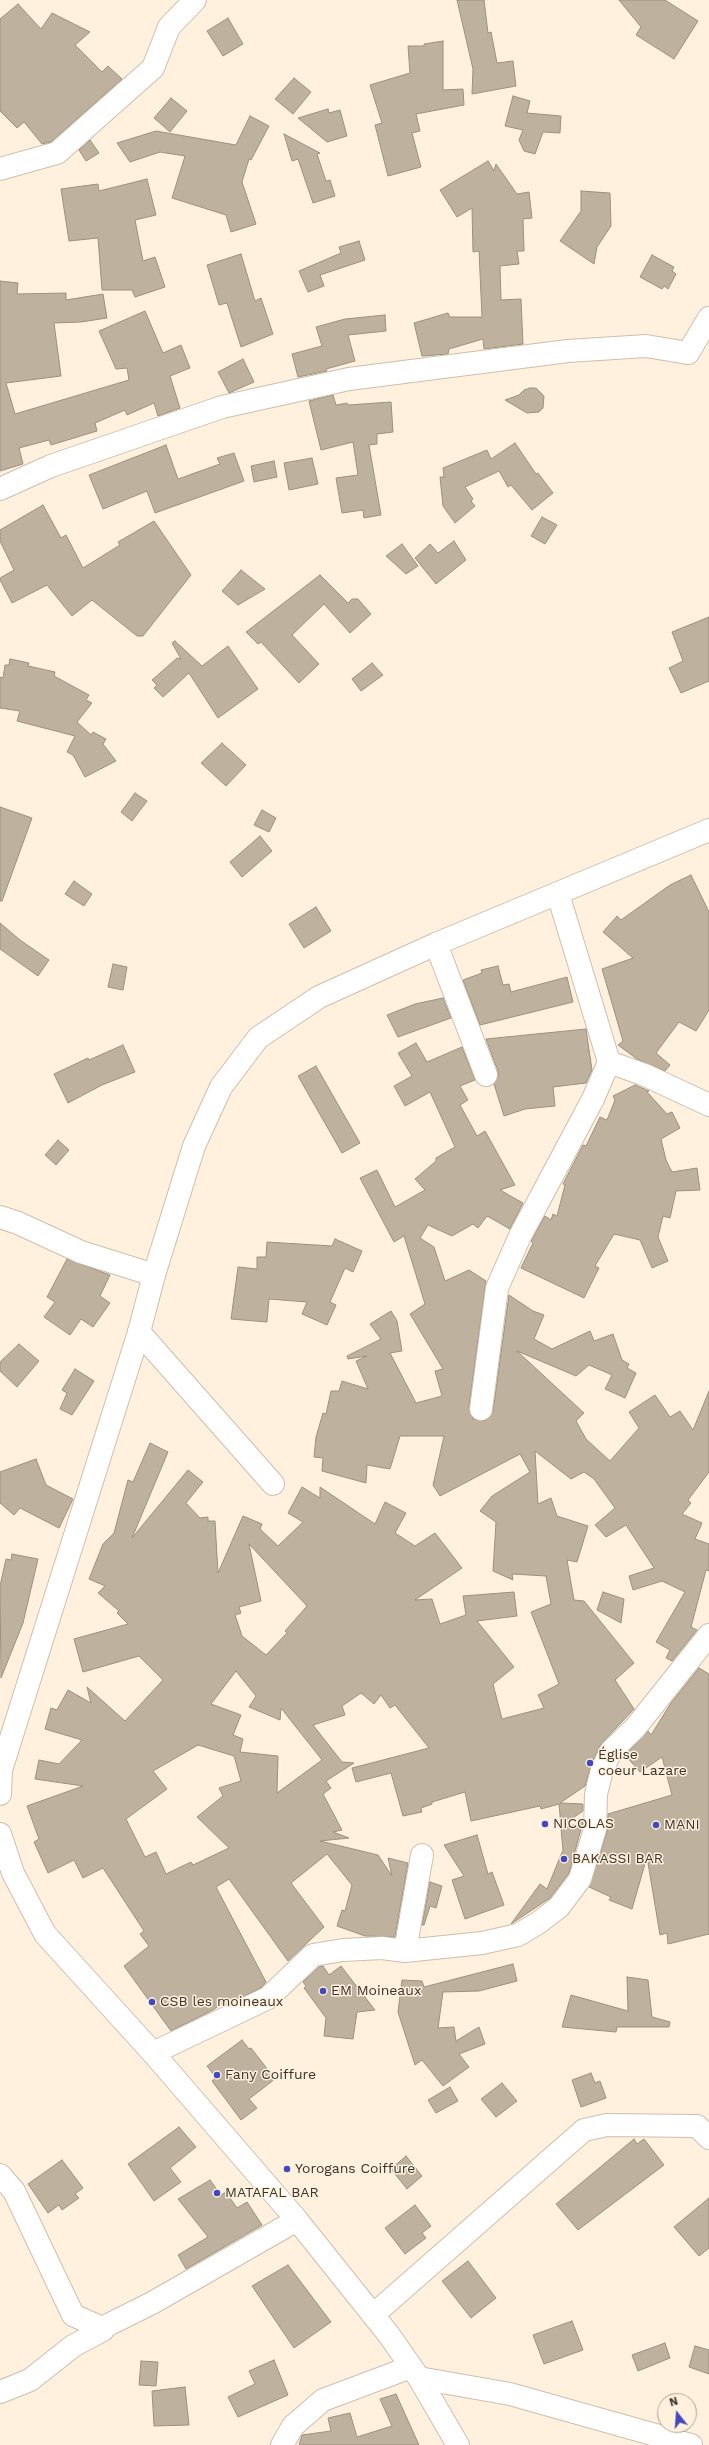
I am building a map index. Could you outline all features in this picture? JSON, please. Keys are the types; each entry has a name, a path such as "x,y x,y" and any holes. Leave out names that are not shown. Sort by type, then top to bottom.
{"street":[{"path":"0,169 58,153 153,68 170,27 195,0"},
{"path":"0,489 51,466 222,407 349,379 568,351 646,346 688,353 709,318"},
{"path":"0,1794 1,1770 139,1332 154,1275 194,1146 221,1087 258,1038 319,996 436,944 709,830"},
{"path":"482,1409 497,1288 520,1236 593,1099 609,1062 558,894"},
{"path":"436,944 486,1075"},
{"path":"609,1062 645,1074 709,1106"},
{"path":"0,1217 18,1223 81,1252 154,1275"},
{"path":"139,1332 273,1484"},
{"path":"153,2053 268,1998 313,1955 343,1950 382,1948 404,1951 482,1943 518,1935 559,1906 580,1879 595,1829 596,1794 602,1770 612,1750 635,1728 709,1635"},
{"path":"0,1834 13,1873 44,1934 153,2053 297,2220 415,2372 458,2445"},
{"path":"404,1951 422,1856"},
{"path":"372,2315 584,2130 607,2125 697,2126 709,2138"},
{"path":"0,2175 14,2191 73,2315 102,2328"},
{"path":"0,2392 30,2380 73,2346 103,2330 102,2328 152,2303 297,2220"},
{"path":"282,2445 293,2426 323,2400 415,2372 510,2394 691,2445"}],"building":[{"path":"457,0 484,0 488,33 491,32 497,63 513,61 516,86 472,94 473,69"},
{"path":"619,0 665,0 698,21 674,59 636,35 641,27"},
{"path":"18,4 41,29 52,13 90,32 75,45 102,72 108,66 122,79 51,142 42,144 24,122 17,128 0,111 0,19"},
{"path":"228,18 243,44 223,56 207,31"},
{"path":"443,41 443,90 463,89 464,105 416,114 420,131 412,133 421,167 388,176 375,125 382,123 370,85 410,73 408,46 424,46 424,44"},
{"path":"294,78 311,92 293,114 275,99"},
{"path":"513,96 530,101 527,113 561,116 560,133 543,132 535,154 524,151 519,140 523,130 505,126"},
{"path":"171,98 187,111 170,132 154,118"},
{"path":"328,109 329,113 340,110 347,136 327,142 298,118"},
{"path":"250,116 269,126 251,160 249,159 242,182 256,224 231,232 226,215 172,198 185,156 160,152 130,162 117,143 156,131 236,145"},
{"path":"284,134 320,153 317,154 326,181 330,180 335,196 313,203 298,159 292,161"},
{"path":"90,140 99,153 86,161 79,150"},
{"path":"488,161 494,171 496,164 517,194 529,192 532,218 523,219 524,251 517,251 519,264 500,266 501,300 521,299 523,344 484,349 483,339 449,349 448,354 422,356 414,323 448,313 450,317 482,317 479,251 473,252 472,208 457,217 440,190"},
{"path":"147,179 156,215 135,220 143,261 155,257 165,287 135,297 132,290 102,290 98,238 69,241 61,189 98,184 99,191"},
{"path":"581,191 610,193 611,226 597,247 594,264 560,241 581,211"},
{"path":"359,241 365,260 320,275 324,286 308,292 299,271 341,253 339,247"},
{"path":"241,254 255,301 261,298 273,334 241,347 227,303 219,305 207,265"},
{"path":"652,255 674,267 672,271 676,274 668,289 664,286 662,289 640,277"},
{"path":"0,281 18,283 17,294 66,293 66,300 103,294 107,318 81,322 54,323 61,376 6,383 15,414 129,380 127,368 116,369 99,331 145,311 163,353 181,345 190,368 170,376 180,408 158,416 154,403 127,415 125,410 95,423 97,431 51,445 49,440 19,448 23,464 0,471"},
{"path":"385,315 386,331 348,335 355,361 326,369 327,371 298,377 292,354 322,346 316,327 345,319"},
{"path":"243,359 254,382 229,393 218,372"},
{"path":"536,388 544,396 543,408 539,412 527,413 505,400 519,395 524,390"},
{"path":"333,395 336,405 347,403 348,405 391,402 393,432 377,434 377,444 369,445 381,515 364,518 363,510 342,513 336,478 358,475 353,442 321,450 309,401"},
{"path":"515,443 536,474 538,473 553,493 532,510 511,485 508,487 499,471 465,487 473,499 471,501 475,506 455,523 443,506 440,477 444,477 443,468 487,450 491,459"},
{"path":"166,445 178,479 220,464 217,458 234,453 244,481 155,513 147,491 103,509 89,475"},
{"path":"312,458 318,484 289,490 284,463"},
{"path":"274,461 277,477 254,482 251,466"},
{"path":"43,505 61,538 66,535 83,568 120,545 118,542 154,521 191,575 143,636 137,636 92,600 72,616 47,585 12,603 0,580 0,578 14,570 0,541 0,530"},
{"path":"542,517 557,525 545,544 531,536"},
{"path":"454,541 466,560 436,584 415,558 430,544 438,553"},
{"path":"402,544 418,566 406,574 386,556"},
{"path":"241,570 265,589 238,605 222,591"},
{"path":"320,575 348,603 352,599 358,599 371,614 350,633 324,604 292,635 319,664 299,683 261,642 258,644 246,632"},
{"path":"709,617 709,681 681,693 669,668 683,661 672,632"},
{"path":"175,641 202,666 228,646 258,689 218,718 189,673 163,697 154,688 157,685 152,680 177,658 181,659 172,643"},
{"path":"10,659 29,663 28,666 55,672 54,676 89,695 86,700 92,703 77,722 91,735 93,732 106,739 103,744 116,761 85,777 73,755 67,752 75,736 17,721 20,711 0,708 0,677 3,678 5,665 9,665"},
{"path":"372,663 383,675 361,691 352,679"},
{"path":"222,743 246,765 226,786 201,763"},
{"path":"135,793 147,801 132,821 121,812"},
{"path":"0,807 32,818 2,901 0,901"},
{"path":"262,810 276,818 269,832 254,825"},
{"path":"260,836 272,851 242,877 230,862"},
{"path":"691,875 709,912 709,1010 696,1031 679,1022 656,1053 670,1065 665,1071 637,1059 618,1045 623,1041 602,969 633,958 603,932 617,916 621,920 670,885"},
{"path":"74,881 92,894 84,906 65,894"},
{"path":"316,907 331,931 304,948 289,924"},
{"path":"0,923 20,940 49,960 38,976 0,949"},
{"path":"113,964 127,967 123,990 108,987"},
{"path":"498,966 503,985 509,984 511,992 567,977 573,1002 480,1025 463,980 482,973 481,970"},
{"path":"443,998 451,1018 398,1037 387,1015 415,1004"},
{"path":"586,1029 592,1070 586,1083 553,1087 555,1106 525,1109 504,1116 494,1084 498,1077 498,1071 486,1039"},
{"path":"416,1043 427,1062 462,1047 475,1080 460,1086 468,1100 460,1105 477,1136 485,1131 515,1185 500,1190 523,1203 510,1229 487,1216 478,1228 473,1224 452,1236 428,1225 420,1238 434,1247 445,1281 469,1270 486,1281 469,1407 473,1419 485,1421 493,1411 509,1295 533,1311 544,1315 534,1339 552,1349 590,1331 594,1341 613,1334 622,1360 629,1364 627,1368 636,1373 625,1398 605,1389 612,1375 589,1365 576,1376 517,1351 584,1413 576,1421 586,1439 610,1461 639,1428 629,1412 655,1395 670,1417 680,1411 693,1430 709,1391 709,1472 688,1500 691,1503 682,1514 702,1523 695,1539 709,1544 709,1571 706,1570 691,1627 697,1630 672,1661 666,1658 670,1650 656,1642 685,1592 662,1581 633,1590 629,1576 654,1568 626,1525 606,1537 595,1525 615,1508 594,1479 584,1472 571,1479 535,1451 538,1504 551,1498 557,1516 588,1526 577,1562 567,1560 574,1600 584,1601 634,1663 615,1680 634,1709 600,1745 591,1765 585,1786 560,1803 583,1804 583,1811 561,1826 559,1804 541,1809 540,1806 471,1821 465,1792 432,1802 432,1804 421,1808 422,1812 403,1816 391,1773 356,1782 352,1768 429,1748 395,1705 390,1708 381,1695 374,1704 361,1693 342,1706 345,1715 313,1725 342,1762 354,1763 326,1781 331,1788 323,1794 342,1830 333,1832 349,1838 320,1841 378,1855 392,1876 388,1858 408,1863 395,1937 365,1936 337,1926 342,1910 345,1911 352,1885 327,1854 291,1883 324,1927 288,1961 229,1879 216,1887 266,1982 261,1988 225,2005 224,2002 213,2010 171,2031 124,1966 149,1946 140,1934 144,1931 103,1868 83,1878 74,1860 48,1873 34,1842 39,1839 27,1806 83,1786 35,1779 39,1760 59,1764 82,1740 45,1729 51,1708 57,1710 68,1690 91,1703 87,1687 125,1721 163,1680 139,1656 83,1672 74,1639 128,1624 117,1613 119,1611 98,1593 105,1586 89,1579 103,1544 114,1533 128,1480 133,1482 150,1443 168,1452 132,1538 188,1470 203,1482 186,1503 200,1518 208,1517 208,1521 215,1521 218,1573 243,1516 262,1524 260,1529 278,1546 303,1522 288,1513 302,1487 320,1498 320,1487 375,1524 385,1502 406,1513 395,1533 415,1546 435,1533 462,1568 415,1600 432,1599 440,1624 466,1615 463,1596 514,1592 517,1616 477,1621 514,1667 493,1684 502,1719 544,1708 538,1695 559,1684 531,1612 551,1604 546,1576 512,1574 513,1580 493,1571 496,1522 480,1511 492,1496 530,1472 520,1454 440,1496 433,1485 444,1436 400,1436 390,1469 367,1465 366,1483 322,1471 323,1458 314,1457 316,1437 323,1413 326,1414 331,1391 339,1391 342,1381 368,1389 356,1361 367,1356 348,1359 347,1356 381,1339 370,1324 391,1311 397,1321 402,1351 390,1353 416,1403 442,1396 435,1371 443,1369 410,1314 425,1304 404,1236 394,1242 360,1178 377,1170 395,1207 425,1190 415,1179 436,1161 436,1158 455,1147 430,1092 405,1106 394,1086 412,1076 398,1053","holes":["249,1544 307,1606 285,1631 287,1633 266,1655 242,1636 235,1615 241,1613 239,1607 261,1601","236,1671 256,1696 249,1707 280,1720 281,1708 322,1760 277,1793 278,1756 240,1752 243,1739 233,1735 241,1715 211,1704","198,1745 234,1756 241,1781 219,1788 223,1796 197,1817 229,1848 193,1865 191,1862 166,1874 156,1852 145,1857 126,1819 167,1789 153,1771"]},
{"path":"123,1045 135,1072 102,1085 68,1103 54,1074 88,1058 89,1060"},
{"path":"316,1066 360,1143 342,1153 298,1076"},
{"path":"635,1085 649,1091 647,1092 667,1114 672,1112 680,1128 661,1139 666,1160 672,1172 697,1168 700,1190 676,1191 670,1218 663,1216 658,1237 668,1261 652,1268 640,1240 614,1234 595,1266 599,1268 584,1298 521,1268 533,1243 531,1241 545,1216 551,1220 553,1214 557,1216 565,1185 563,1184 583,1145 586,1146 600,1117 607,1120 615,1100 613,1096"},
{"path":"58,1140 69,1150 56,1165 45,1155"},
{"path":"335,1239 362,1251 353,1272 345,1268 330,1302 336,1305 327,1325 302,1314 307,1302 269,1299 267,1322 231,1319 238,1267 257,1269 257,1257 266,1257 267,1242 332,1246"},
{"path":"67,1259 110,1275 100,1296 110,1303 93,1327 81,1319 70,1335 44,1317 55,1302 47,1297"},
{"path":"19,1344 39,1361 17,1387 0,1371 0,1362"},
{"path":"75,1369 94,1381 72,1415 60,1409 67,1393 62,1390"},
{"path":"36,1459 46,1485 73,1499 59,1528 20,1508 14,1515 0,1503 0,1472"},
{"path":"12,1554 38,1559 23,1623 1,1678 0,1586 6,1559 11,1560"},
{"path":"603,1592 624,1599 621,1623 597,1610"},
{"path":"699,1668 709,1674 709,1934 668,1944 667,1933 660,1935 647,1857 632,1909 609,1900 611,1897 589,1887 607,1832 608,1814 672,1795 662,1757 640,1772 625,1755 648,1731 651,1735 671,1703"},
{"path":"583,1822 569,1873 550,1898 511,1924 540,1884 547,1889 563,1850 561,1829"},
{"path":"477,1835 488,1874 492,1872 504,1905 465,1919 452,1880 464,1876 444,1845"},
{"path":"430,1882 442,1886 436,1908 430,1906 424,1925 422,1925"},
{"path":"513,1964 517,1981 479,1991 443,1992 438,2028 454,2027 456,2041 479,2027 485,2044 459,2054 469,2067 443,2086 422,2060 415,2065 398,2012 402,1980 422,1981 424,1987"},
{"path":"323,1966 329,1975 341,1966 375,2010 357,2012 353,2039 324,2036 326,2018 304,1988 306,1986 303,1982 319,1967"},
{"path":"627,1977 648,1980 652,2017 670,2022 669,2027 617,2027 616,2032 562,2027 571,1995 628,2011"},
{"path":"242,2040 249,2049 251,2048 275,2079 249,2099 257,2108 241,2120 212,2081 216,2078 207,2066"},
{"path":"591,2073 595,2083 600,2081 606,2098 581,2107 572,2080"},
{"path":"502,2083 517,2101 496,2117 481,2099"},
{"path":"450,2087 458,2101 436,2113 428,2100"},
{"path":"179,2127 196,2147 170,2168 181,2182 154,2201 128,2164"},
{"path":"634,2139 637,2144 644,2139 664,2165 578,2230 556,2204"},
{"path":"406,2156 422,2176 407,2189 391,2169"},
{"path":"62,2160 83,2188 75,2194 79,2198 62,2210 59,2205 48,2213 28,2184"},
{"path":"210,2180 221,2195 226,2192 237,2208 247,2202 262,2225 186,2269 178,2255 208,2237 178,2199"},
{"path":"709,2198 709,2248 699,2256 674,2227"},
{"path":"415,2205 431,2226 422,2233 426,2238 405,2254 385,2228"},
{"path":"468,2261 496,2298 471,2318 442,2281"},
{"path":"288,2265 331,2322 294,2348 252,2286"},
{"path":"572,2321 583,2350 544,2364 533,2335"},
{"path":"665,2343 670,2358 638,2371 632,2355"},
{"path":"695,2346 709,2350 709,2374 689,2367"},
{"path":"274,2360 288,2395 238,2417 228,2397 255,2384 249,2371"},
{"path":"141,2361 158,2362 156,2386 139,2385"},
{"path":"185,2387 189,2425 154,2426 152,2391"},
{"path":"396,2394 419,2445 299,2445 302,2435 331,2431 328,2418 350,2413 357,2437 392,2426 380,2399"}],"place":[{"name":"Église coeur Lazare","path":"590,1763"},
{"name":"NICOLAS","path":"545,1824"},
{"name":"MANI","path":"656,1825"},
{"name":"BAKASSI BAR","path":"564,1859"},
{"name":"EM Moineaux","path":"323,1991"},
{"name":"CSB les moineaux","path":"152,2002"},
{"name":"Fany Coiffure","path":"217,2075"},
{"name":"Yorogans Coiffure","path":"287,2169"},
{"name":"MATAFAL BAR","path":"217,2193"}]}
